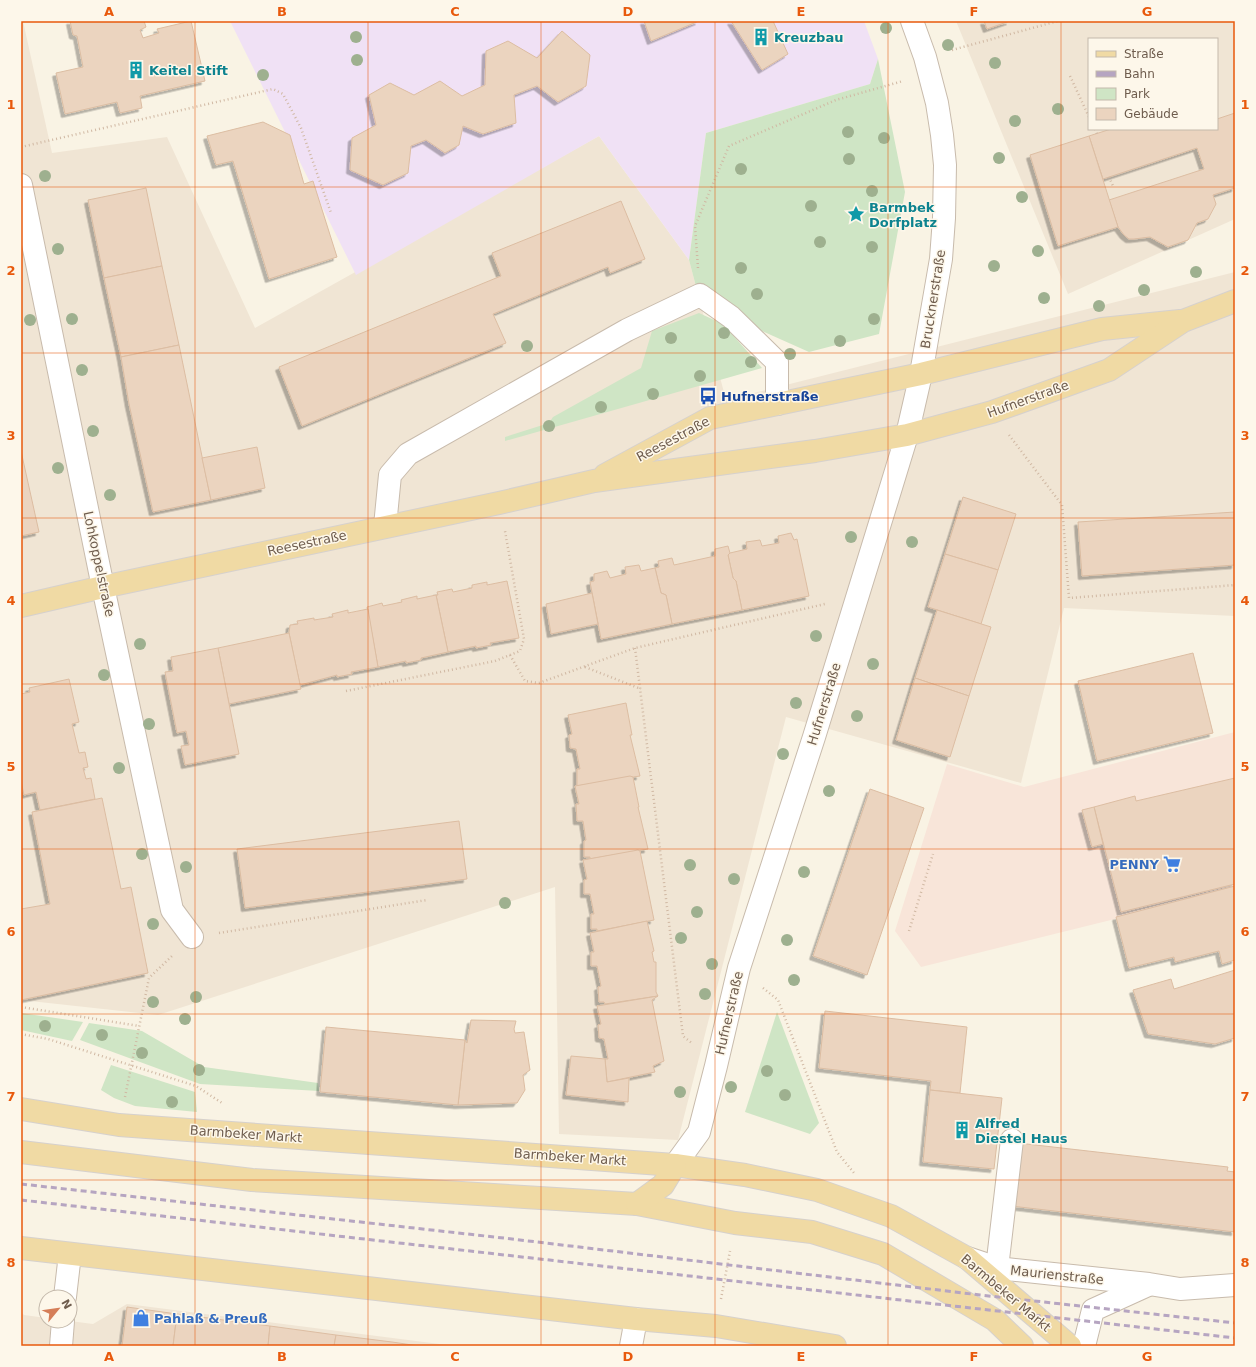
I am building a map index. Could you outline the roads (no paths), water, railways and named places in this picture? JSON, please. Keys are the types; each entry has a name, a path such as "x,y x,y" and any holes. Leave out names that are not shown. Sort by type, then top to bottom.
{"main road":[{"name":"Hufnerstraße","path":"907,435 992,412 1109,370 1183,321 1235,301"},
{"name":"Hufnerstraße","path":"921,374 1102,330 1183,321"},
{"name":"Reesestraße","path":"594,481 710,418 921,374"},
{"name":"Reesestraße","path":"21,606 594,481 815,451 907,435"},
{"name":"Barmbeker Markt","path":"21,1109 119,1125 676,1165 745,1175 817,1190 891,1216 967,1258 1070,1346"},
{"path":"21,1152 252,1180 637,1204 735,1223 812,1232 883,1254 995,1320 1022,1346"},
{"path":"637,1204 663,1185 676,1165"},
{"path":"21,1248 636,1319 716,1326 835,1346"}],"street":[{"name":"Brucknerstraße","path":"907,435 921,374 941,259 945,192 942,135 937,103 928,65 912,21"},
{"name":"Lohkoppelstraße","path":"21,185 103,587 172,910 192,937"},
{"path":"385,526 390,475 408,454 626,330 700,295 731,317 777,362 777,404"},
{"name":"Hufnerstraße","path":"676,1165 699,1132 739,968 814,737 907,435"},
{"path":"997,1268 1012,1140"},
{"path":"66,1289 70,1254"},
{"name":"Maurienstraße","path":"967,1258 997,1268 1149,1284 1180,1289 1235,1284"},
{"name":"Maurienstraße","path":"1084,1346 1093,1310 1149,1284"},
{"path":"631,1346 636,1319"},
{"path":"61,1346 62,1329"}],"railway":[{"path":"21,1184 512,1239 980,1295 1235,1323"},
{"path":"21,1200 1235,1338"}],"place":[{"name":"Kreuzbau","path":"761,37"},
{"name":"Keitel Stift","path":"136,70"},
{"name":"Barmbek Dorfplatz","path":"856,214"},
{"name":"Hufnerstraße","path":"708,396"},
{"name":"PENNY","path":"1172,864"},
{"name":"Alfred Diestel Haus","path":"962,1130"},
{"name":"Pahlaß & Preuß","path":"141,1318"}]}
